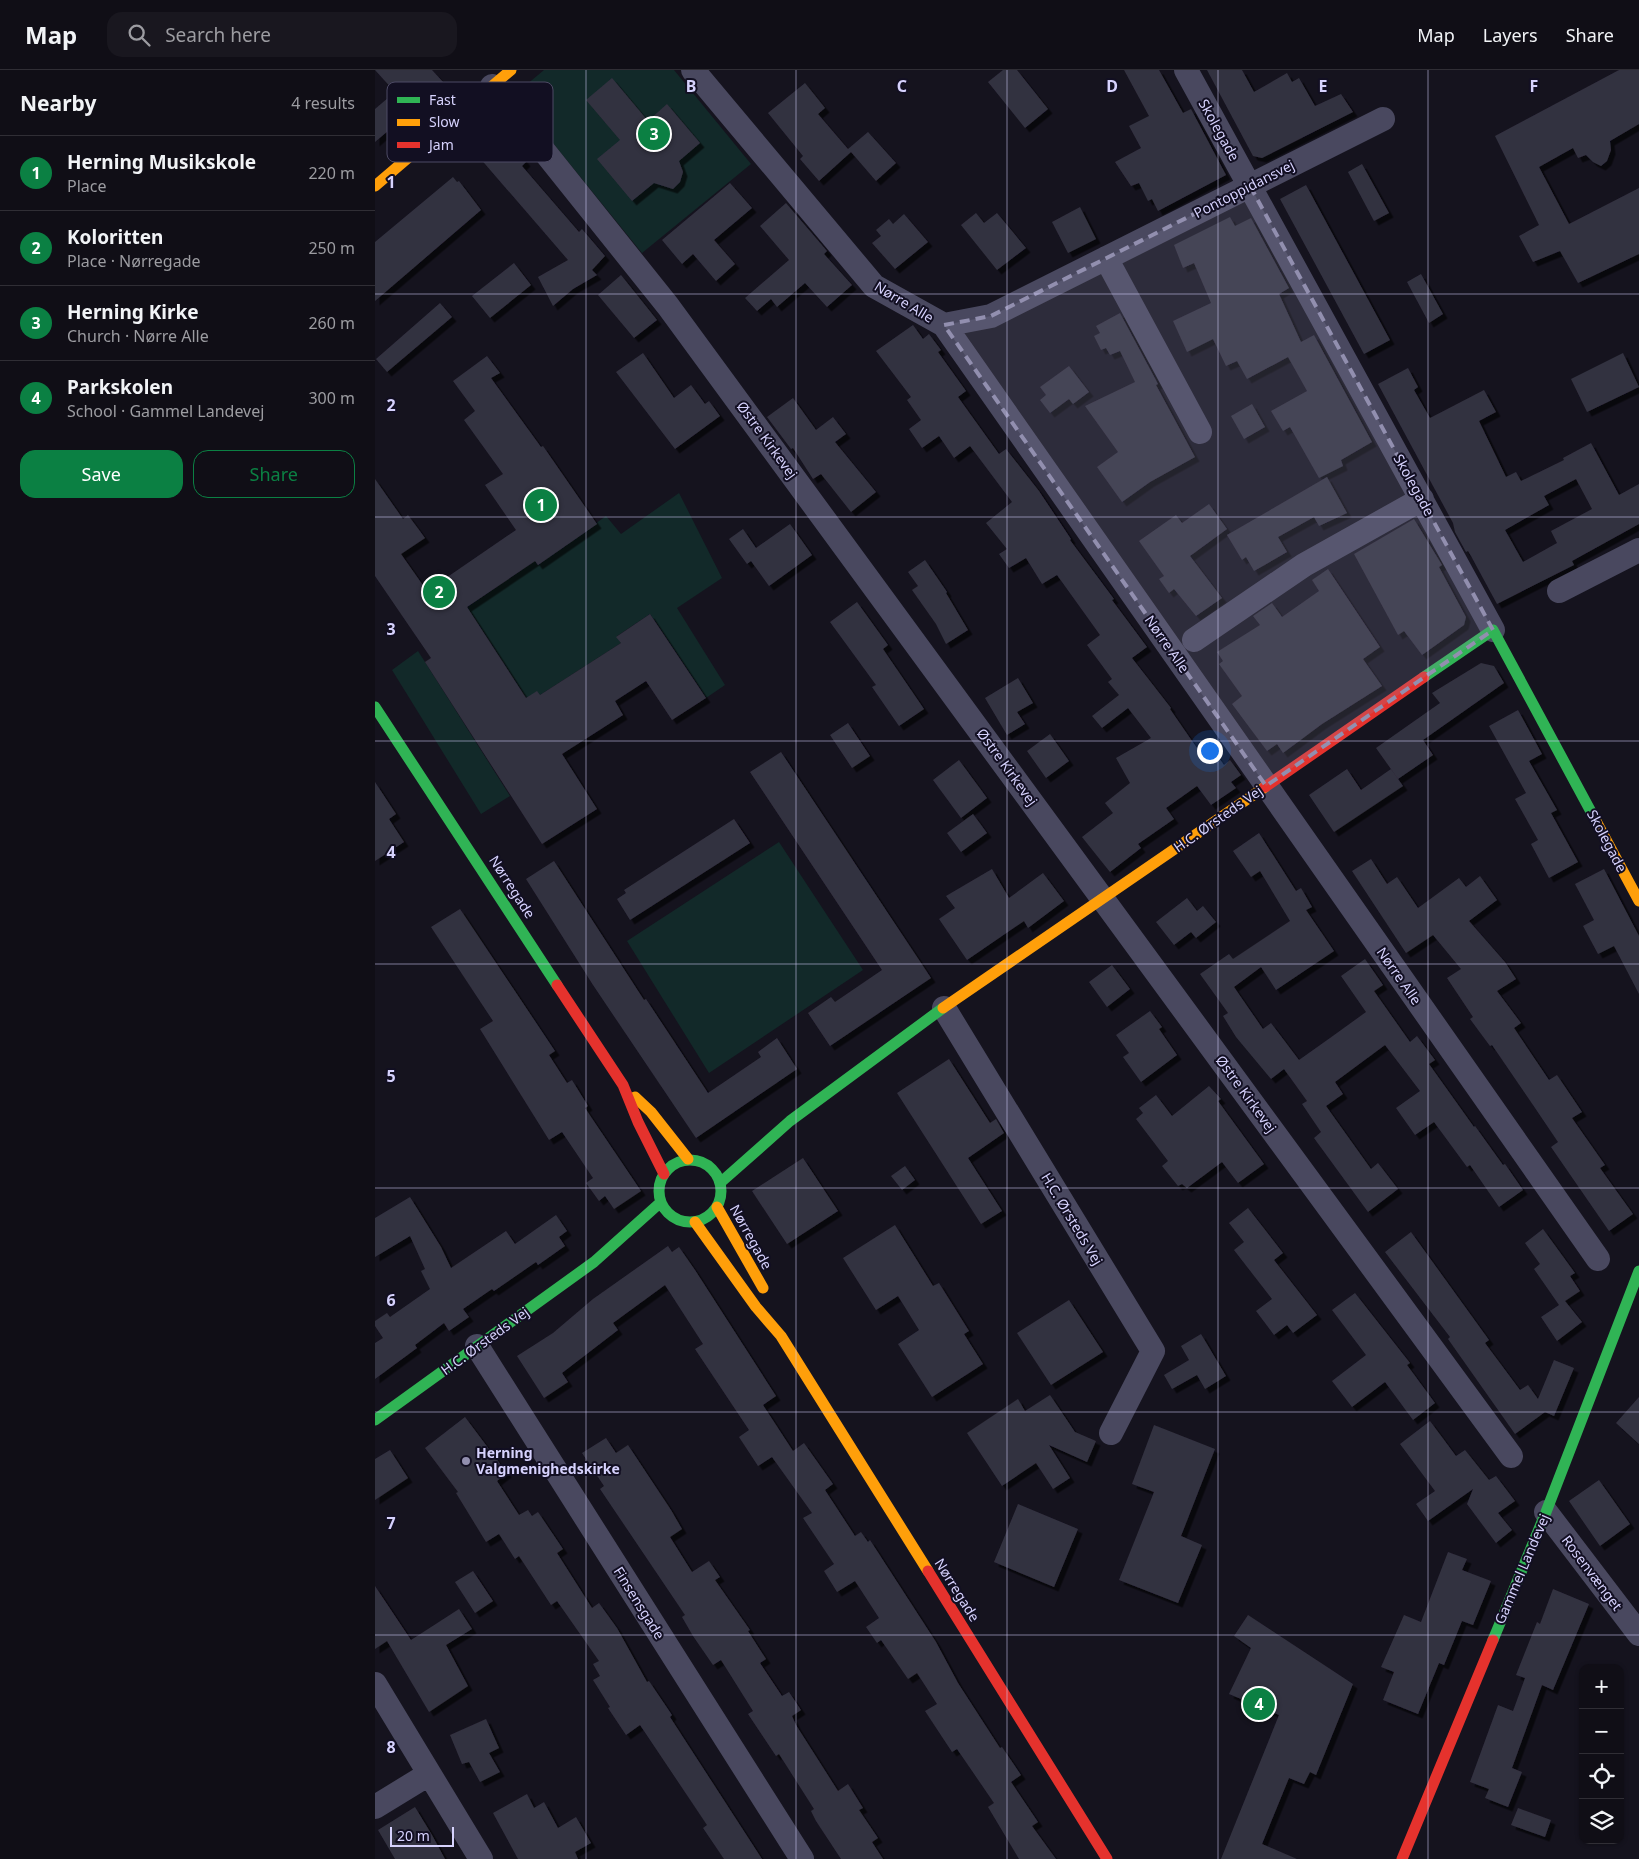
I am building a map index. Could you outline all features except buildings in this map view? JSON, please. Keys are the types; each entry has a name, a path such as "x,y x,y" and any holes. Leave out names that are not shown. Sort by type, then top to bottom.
{"street":[{"path":"497,82 511,70"},
{"name":"Nørre Alle","path":"693,70 874,286 944,325 1598,1259"},
{"name":"Skolegade","path":"1186,70 1422,499 1639,901"},
{"name":"Pontoppidansvej","path":"944,325 991,316 1383,119"},
{"path":"375,186 403,162"},
{"name":"Østre Kirkevej","path":"553,162 668,306 1511,1456"},
{"path":"1105,258 1200,432"},
{"name":"Nørre Alle","path":"1194,640 1303,565 1422,499"},
{"path":"1559,591 1639,550"},
{"name":"H.C. Ørsteds Vej","path":"720,1183 790,1121 944,1008 1493,630"},
{"name":"Nørregade","path":"375,707 623,1085 637,1122 664,1174"},
{"name":"H.C. Ørsteds Vej","path":"944,1008 1153,1351 1111,1432"},
{"name":"Nørregade","path":"623,1085 651,1112 688,1159"},
{"name":"H.C. Ørsteds Vej","path":"737,1152 790,1121"},
{"path":"688,1159 714,1164 720,1183 721,1192 717,1207 711,1214 695,1222 685,1222 675,1218 666,1211 661,1202 660,1183 664,1174 674,1164 688,1159"},
{"name":"H.C. Ørsteds Vej","path":"375,1420 594,1262 661,1202"},
{"name":"Nørregade","path":"717,1207 770,1302 781,1336"},
{"path":"663,1224 675,1218"},
{"name":"Nørregade","path":"695,1222 756,1307 781,1336 1107,1859"},
{"name":"H.C. Ørsteds Vej","path":"594,1262 637,1238"},
{"name":"Gammel Landevej","path":"1402,1859 1546,1512 1638,1275"},
{"name":"Finsensgade","path":"477,1346 801,1859"},
{"name":"Rosenvænget","path":"1546,1512 1639,1634"},
{"path":"375,1684 481,1859"},
{"path":"375,1808 429,1774"}],"highlighted area":[{"path":"1250,186 1493,630 1266,786 944,325 991,316"}],"green space":[{"path":"544,70 674,70 751,164 642,253 553,143 553,82 530,82"},
{"path":"679,493 722,578 677,608 725,685 706,698 650,614 617,636 621,643 540,695 526,698 480,627 448,620 535,561 538,565 606,516 621,534"},
{"path":"418,651 510,796 481,814 392,670"},
{"path":"779,842 863,970 709,1073 627,941"}],"traffic: fast":[{"path":"1424,677 1493,630 1596,821"},
{"path":"375,707 557,985"},
{"path":"720,1183 790,1121 943,1008"},
{"path":"690,1160 702,1162 712,1169 719,1179 721,1191 719,1203 712,1213 702,1220 690,1222 678,1220 668,1213 661,1203 659,1191 661,1179 668,1169 678,1162 690,1160"},
{"path":"375,1420 594,1262 661,1202"},
{"path":"1493,1640 1546,1512 1639,1271"}],"traffic: slow":[{"path":"497,82 511,70"},
{"path":"375,186 403,162"},
{"path":"943,1008 1265,787"},
{"path":"1596,821 1639,901"},
{"path":"635,1097 651,1112 688,1159"},
{"path":"717,1207 763,1288"},
{"path":"695,1222 756,1307 781,1336 928,1571"}],"traffic: jam":[{"path":"1265,787 1424,677"},
{"path":"557,985 623,1085 638,1122 664,1174"},
{"path":"928,1571 1107,1859"},
{"path":"1402,1859 1493,1640"}],"place":[{"name":"Herning Kirke","path":"654,134"},
{"name":"Herning Musikskole","path":"541,505"},
{"name":"Koloritten","path":"439,592"},
{"name":"Herning Valgmenighedskirke","path":"466,1461"},
{"name":"Parkskolen","path":"1259,1704"}]}
